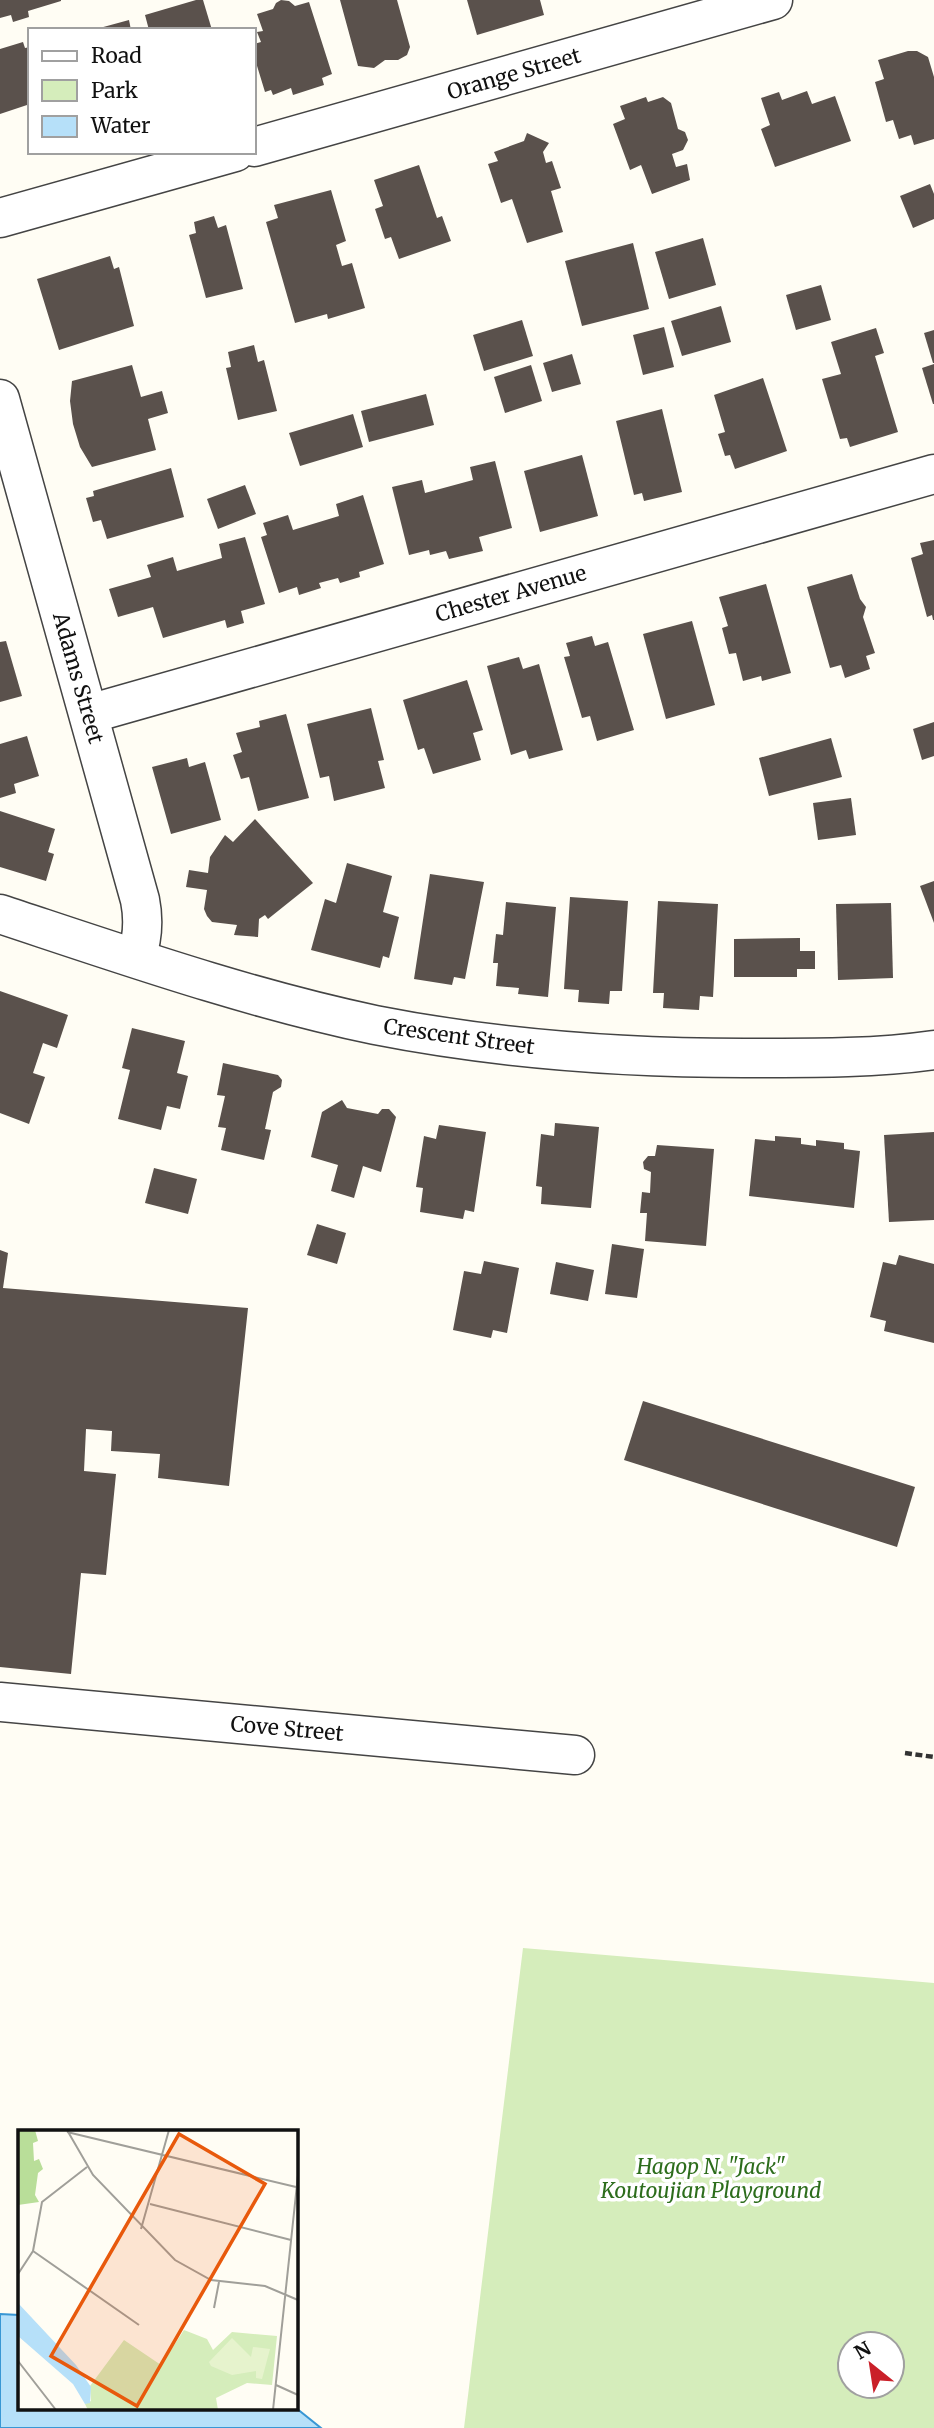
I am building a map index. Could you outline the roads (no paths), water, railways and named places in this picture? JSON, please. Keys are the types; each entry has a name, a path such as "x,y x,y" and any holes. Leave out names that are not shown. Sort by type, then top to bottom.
{"street":[{"name":"Orange Street","path":"256,146 773,0"},
{"path":"0,218 228,154"},
{"name":"Adams Street","path":"0,399 140,900 142,936 136,958"},
{"name":"Chester Avenue","path":"89,713 934,474"},
{"name":"Crescent Street","path":"0,914 206,982 345,1018 450,1038 628,1056 857,1056 934,1050"},
{"name":"Cove Street","path":"0,1702 575,1755"}],"water":[{"path":"0,2314 18,2315 18,2410 298,2410 321,2428 0,2428"}],"park label":[{"name":"Hagop N. \"Jack\" Koutoujian Playground","path":"711,2179"}]}
